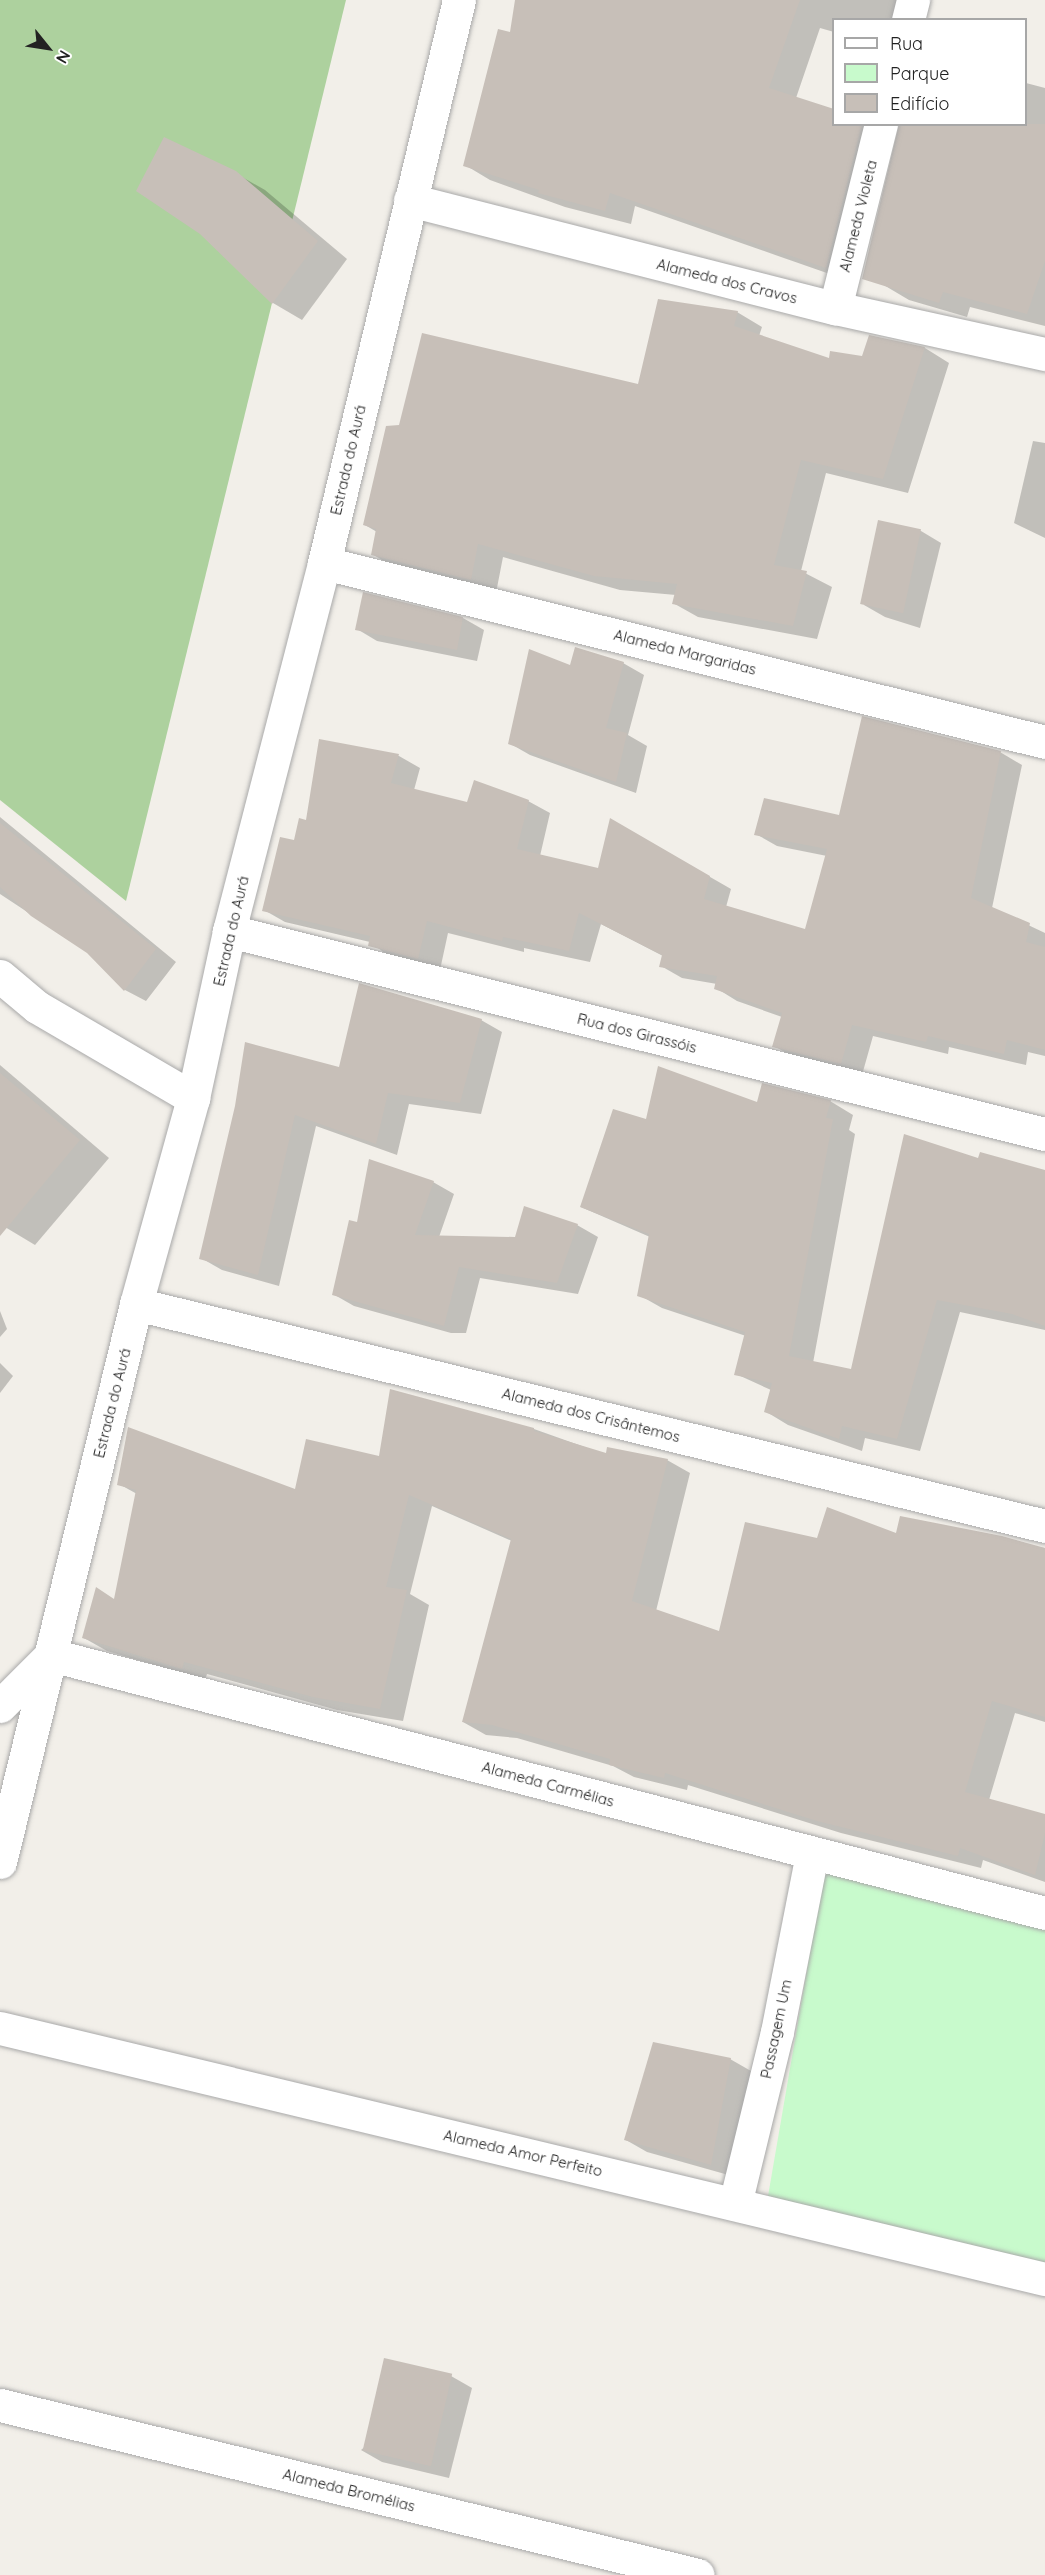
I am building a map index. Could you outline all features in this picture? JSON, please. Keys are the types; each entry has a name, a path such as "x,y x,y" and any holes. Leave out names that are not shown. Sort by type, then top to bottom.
{"street":[{"name":"Estrada do Aurá","path":"0,1862 136,1304 193,1098 230,931 324,563 459,0"},
{"path":"908,18 913,0"},
{"name":"Alameda Violeta","path":"835,308 880,126"},
{"name":"Alameda dos Cravos","path":"410,200 835,308 1045,354"},
{"name":"Alameda Margaridas","path":"324,563 1045,742"},
{"name":"Rua dos Girassóis","path":"230,931 1045,1134"},
{"path":"0,976 37,1007 193,1098"},
{"name":"Alameda dos Crisântemos","path":"136,1304 1045,1526"},
{"path":"0,1706 51,1655"},
{"name":"Alameda Carmélias","path":"51,1655 1045,1913"},
{"name":"Passagem Um","path":"735,2204 777,2032 812,1853"},
{"name":"Alameda Amor Perfeito","path":"0,2028 1045,2279"},
{"name":"Alameda Bromélias","path":"0,2405 698,2575"}],"green space":[{"path":"0,0 346,0 126,901 0,800"},
{"path":"824,1871 1045,1927 1045,2265 767,2202"}],"building":[{"path":"515,0 800,0 769,88 832,108 832,126 862,126 826,268 610,193 605,211 538,193 539,190 463,166 498,29 510,32"},
{"path":"1045,124 1045,261 1027,314 943,292 939,303 862,279 899,126"},
{"path":"164,137 236,171 318,241 272,304 200,234 136,191"},
{"path":"658,299 738,311 734,326 829,358 830,351 862,356 869,335 925,347 883,479 801,460 774,565 807,571 793,626 672,604 677,584 594,576 478,544 471,580 371,555 376,529 363,525 386,426 399,425 422,333 638,384"},
{"path":"878,520 921,529 903,613 860,604"},
{"path":"363,592 463,617 457,650 355,630"},
{"path":"575,647 624,662 606,728 627,733 616,782 508,744 529,649 570,665"},
{"path":"862,716 1001,751 971,898 1030,923 1026,942 1045,947 1045,1050 1007,1040 1004,1054 928,1036 926,1042 852,1025 841,1064 772,1047 782,1013 714,989 717,976 659,967 662,955 579,913 569,951 503,937 502,941 427,921 418,959 368,946 370,936 262,911 280,837 294,840 299,818 306,820 319,739 399,754 391,783 467,802 474,780 529,800 517,849 598,868 610,818 710,876 704,899 805,929 827,849 754,835 764,798 839,815"},
{"path":"0,823 156,949 124,991 87,953 31,916 0,887"},
{"path":"359,983 482,1019 460,1103 388,1093 376,1144 295,1115 258,1275 199,1259 235,1106 245,1042 339,1067"},
{"path":"658,1066 757,1102 762,1083 831,1100 826,1118 833,1119 789,1356 851,1369 904,1134 978,1158 980,1152 1045,1170 1045,1326 1012,1314 937,1300 897,1439 842,1426 839,1439 764,1412 772,1383 734,1375 745,1332 637,1296 649,1234 580,1207 613,1109 646,1119"},
{"path":"0,1073 80,1140 0,1236"},
{"path":"369,1159 434,1181 415,1235 515,1237 524,1206 578,1224 557,1283 459,1267 444,1326 332,1295 349,1220 357,1222"},
{"path":"390,1389 534,1428 534,1431 606,1453 607,1447 668,1459 632,1601 719,1631 745,1522 817,1538 827,1507 896,1533 900,1516 1002,1536 1045,1548 1045,1717 992,1701 965,1792 1045,1814 1045,1833 1035,1875 960,1848 958,1856 817,1821 665,1773 664,1778 609,1765 610,1759 492,1725 462,1722 511,1539 409,1495 386,1587 407,1590 380,1709 313,1697 184,1662 182,1669 82,1638 96,1587 114,1599 136,1490 117,1485 128,1427 295,1489 306,1439 379,1456"},
{"path":"653,2042 731,2058 711,2165 624,2140"},
{"path":"384,2358 452,2374 431,2466 363,2451"}]}
